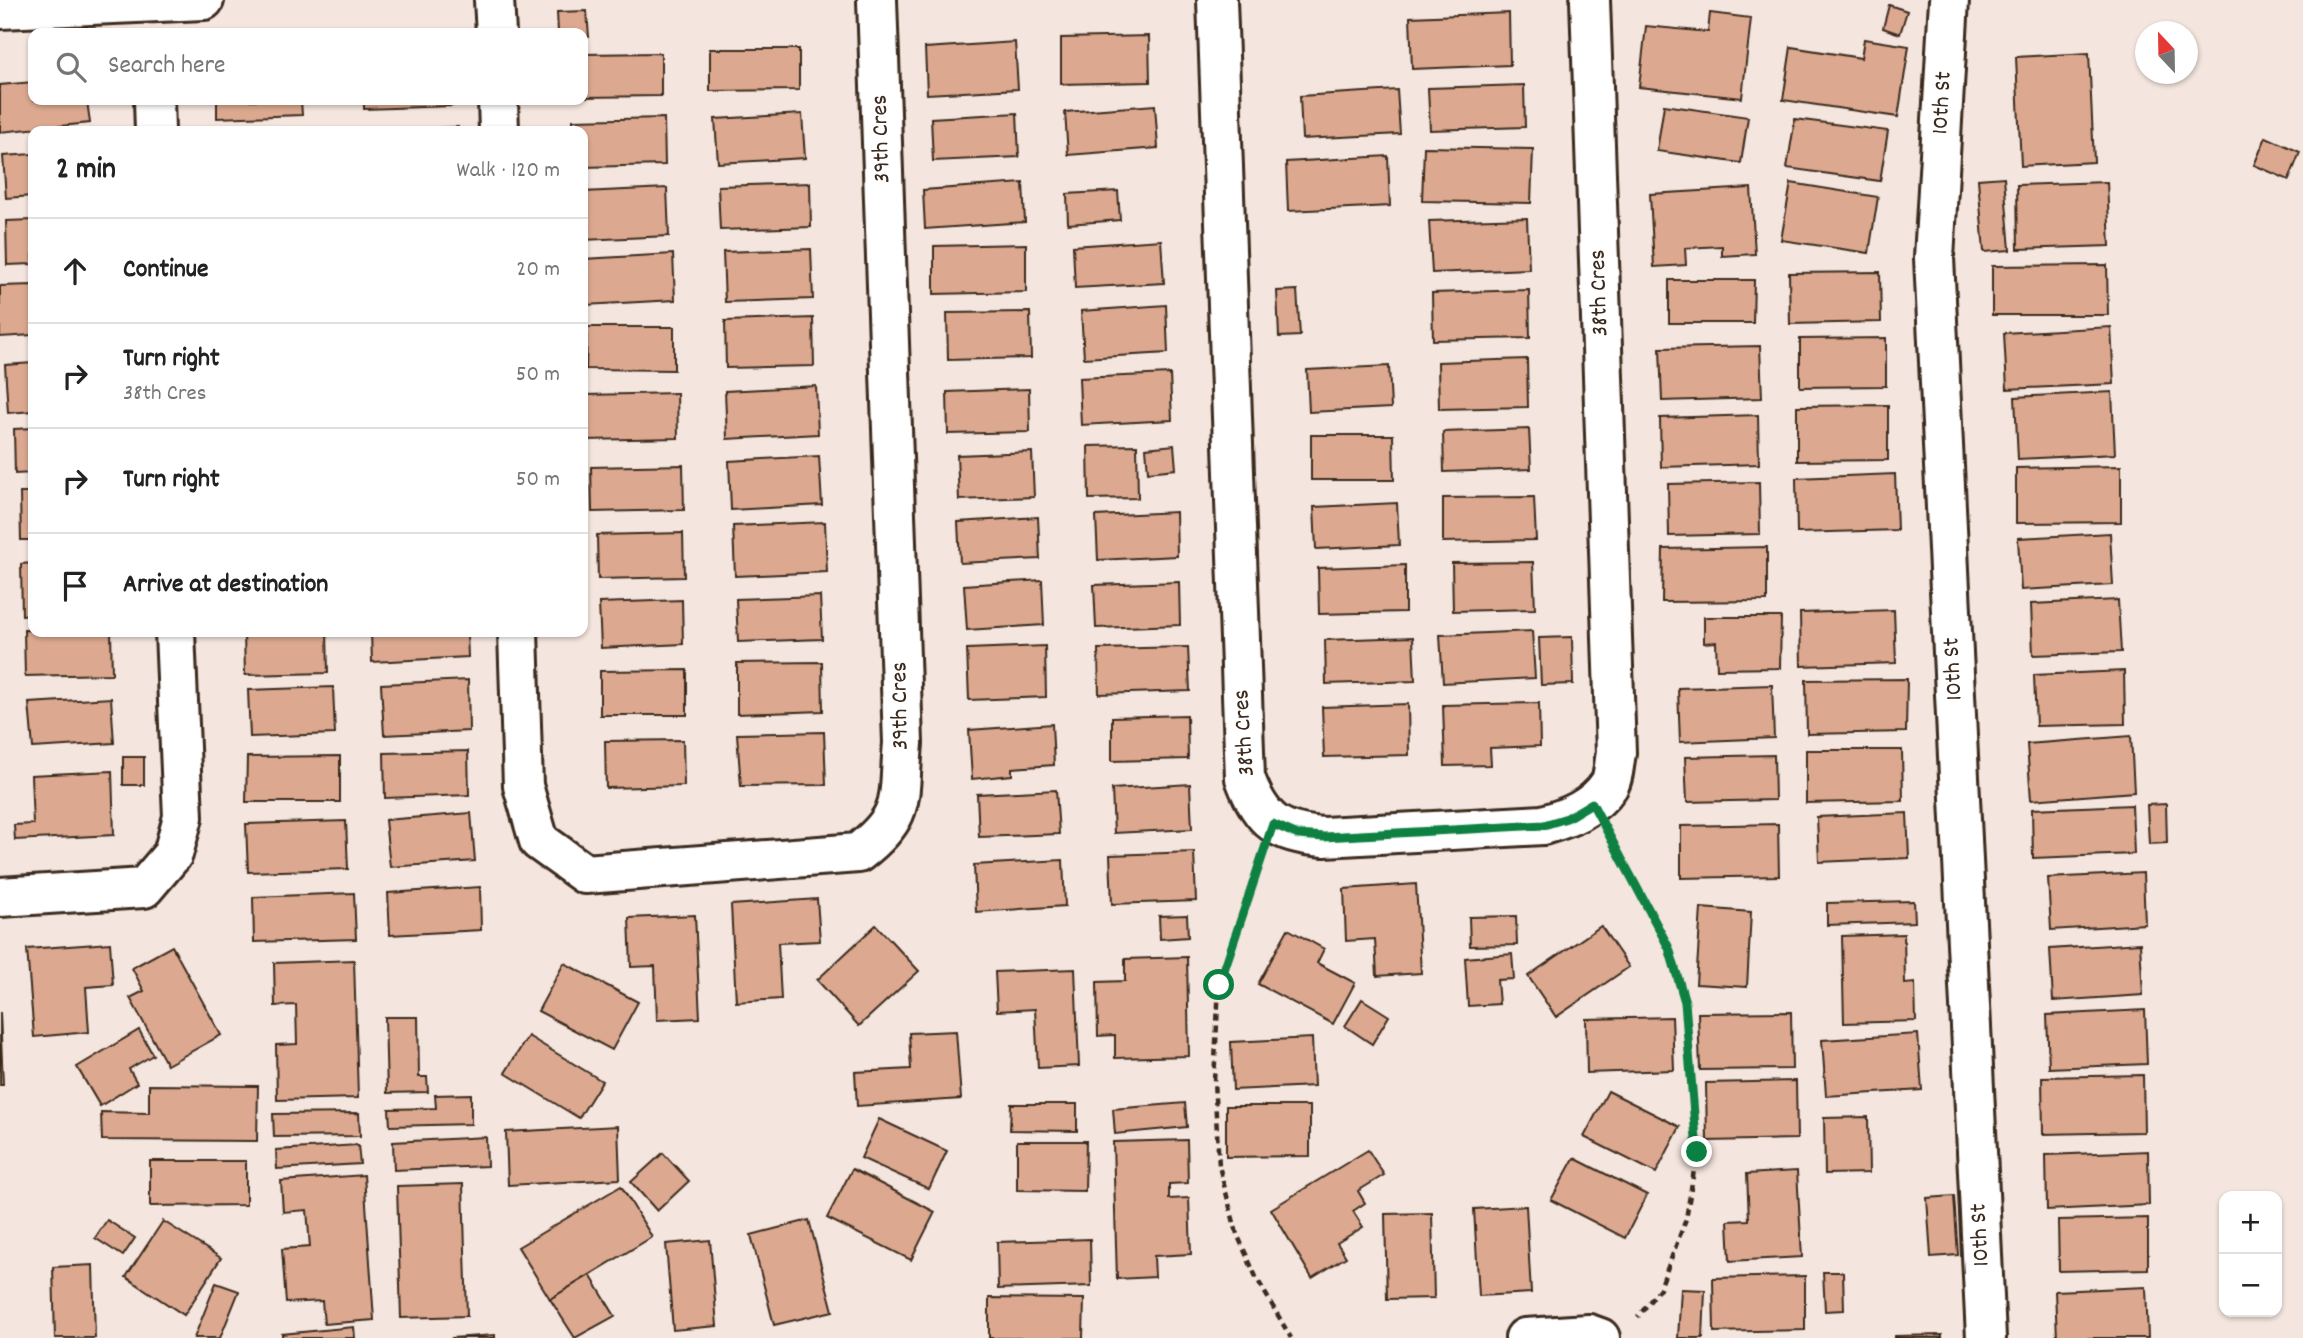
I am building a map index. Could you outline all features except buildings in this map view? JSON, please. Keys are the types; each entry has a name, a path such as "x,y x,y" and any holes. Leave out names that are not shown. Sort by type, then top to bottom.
{"street":[{"path":"0,9 150,18 204,0"},
{"path":"494,0 496,28"},
{"name":"39th Cres","path":"518,637 523,786 539,841 585,874 858,853 882,835 897,812 903,743 877,0"},
{"name":"38th Cres","path":"1217,0 1245,778 1256,807 1273,824 1298,835 1324,837 1544,825 1567,818 1592,803 1610,783 1616,753 1590,0"},
{"name":"10th St","path":"1949,0 1934,258 1986,1338"},
{"path":"154,105 155,126"},
{"path":"498,105 499,126"},
{"path":"0,897 144,888 173,854 183,817 175,637"},
{"path":"1525,1338 1615,1333"}],"path":[{"path":"1592,803 1669,948 1685,1002 1697,1152 1686,1219 1660,1288 1615,1333"},
{"path":"1273,824 1219,985 1214,1081 1219,1166 1237,1234 1256,1277 1291,1338"}],"route":[{"path":"1219,985 1273,824 1298,835 1324,837 1544,825 1567,818 1592,803 1669,948 1685,1002 1697,1152"}]}
